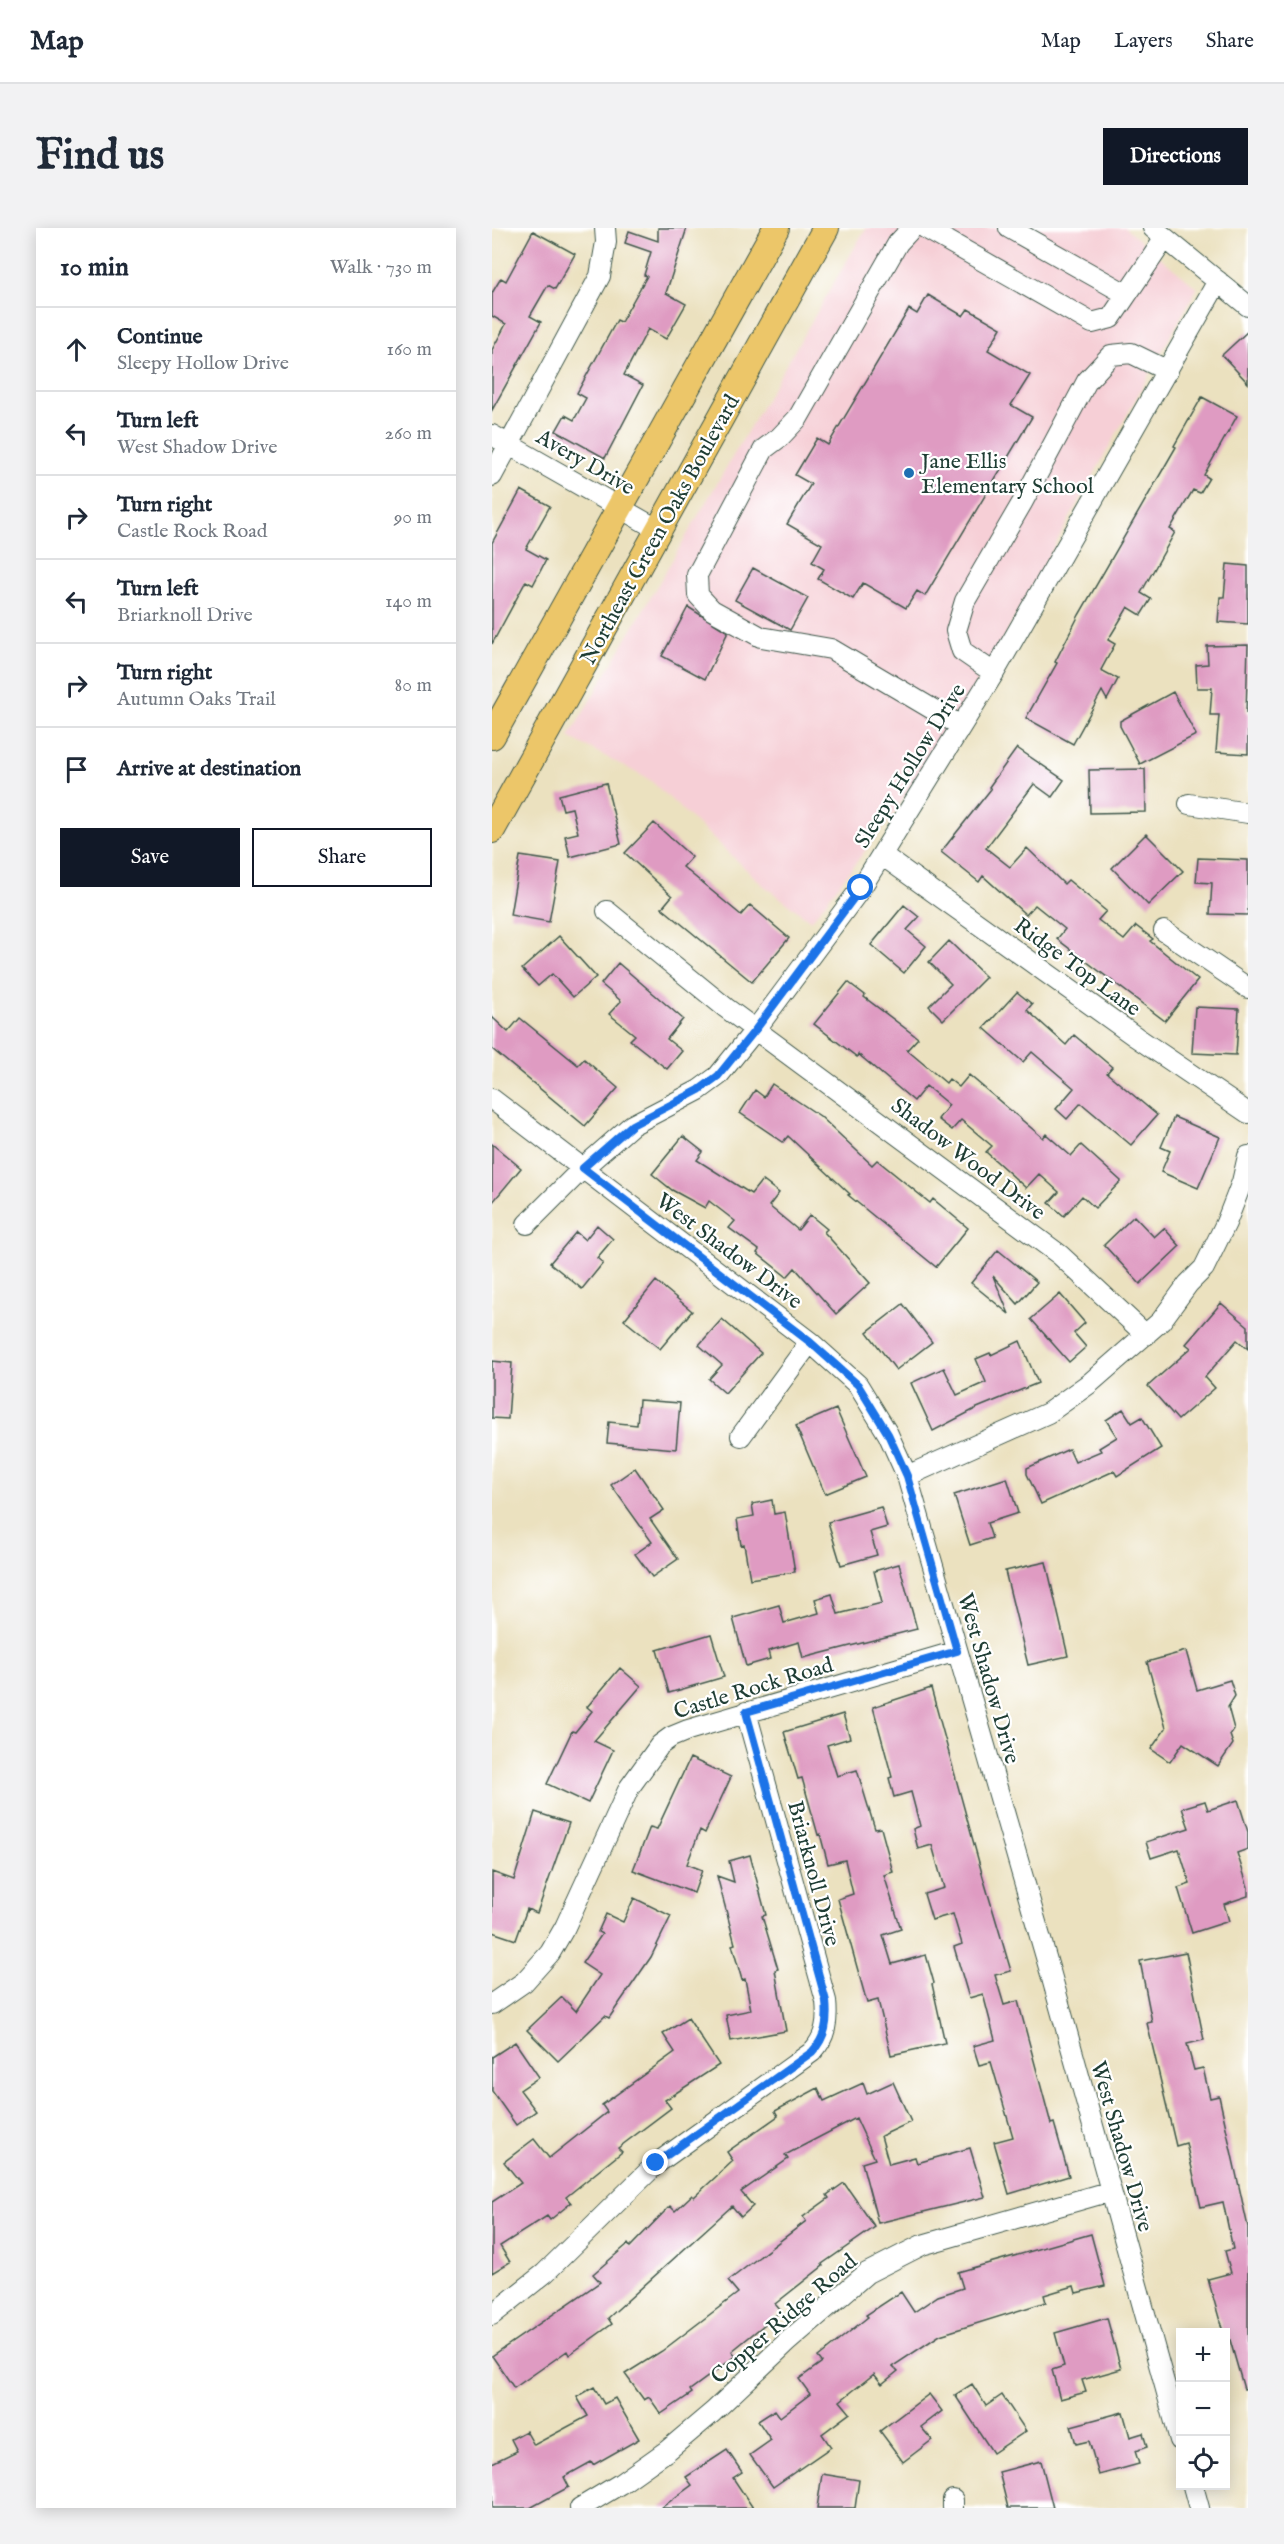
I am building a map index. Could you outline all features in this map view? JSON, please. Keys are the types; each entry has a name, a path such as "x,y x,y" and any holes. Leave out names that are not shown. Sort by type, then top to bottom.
{"main road":[{"name":"Northeast Green Oaks Boulevard","path":"492,736 776,228"},
{"name":"Northeast Green Oaks Boulevard","path":"492,830 826,228"}],"street":[{"path":"492,476 600,276 606,242 605,228"},
{"path":"912,228 898,243 798,418 780,437 764,449 697,575 698,595 712,610 761,637 831,650 961,726"},
{"path":"925,228 1092,323 1111,318 1159,233 1248,306"},
{"path":"1009,228 1126,294"},
{"name":"Sleepy Hollow Drive","path":"527,1224 583,1168 632,1125 699,1090 718,1076 861,888 994,673 1218,281"},
{"path":"994,673 962,651 956,631 965,602 1022,503 1087,381 1111,356 1131,353 1168,371"},
{"name":"Avery Drive","path":"492,435 657,529"},
{"path":"1189,804 1248,813"},
{"name":"Ridge Top Lane","path":"882,855 1136,1037 1248,1113"},
{"name":"Shadow Wood Drive","path":"607,911 726,1008 1060,1255 1146,1335"},
{"path":"1164,931 1248,988"},
{"name":"West Shadow Drive","path":"492,1099 810,1342 858,1385 888,1434 907,1476 1179,2436"},
{"path":"907,1476 1048,1413 1090,1383 1161,1321 1188,1284 1204,1268 1226,1223 1242,1182 1248,1156"},
{"path":"741,1436 810,1342"},
{"name":"Castle Rock Road","path":"492,2004 524,1982 550,1953 565,1927 628,1788 660,1745 671,1737 688,1730 957,1651"},
{"name":"Briarknoll Drive","path":"492,2315 545,2273 656,2163 812,2052 822,2042 828,2018 826,2001 746,1712"},
{"name":"Copper Ridge Road","path":"580,2508 620,2484 668,2450 867,2273 922,2245 1111,2191"},
{"path":"1194,2490 1199,2508"}],"shaded area":[{"name":"Jane Ellis Elementary School","path":"866,228 1125,228 1197,288 992,659 892,816 811,921 763,885 650,780 569,737"}],"building":[{"path":"658,228 687,228 666,293 686,304 666,339 648,329 624,375 643,385 605,458 556,431 565,415 574,420 586,398 577,393 617,320 621,322 647,276 644,275 651,252 625,243 629,231 658,241"},
{"path":"533,231 575,254 555,289 548,285 530,316 541,322 492,410 492,350 506,324 492,316 492,293 501,278 506,281"},
{"path":"928,295 963,316 968,309 1001,328 988,350 1030,375 1011,405 1032,417 925,596 917,591 906,608 863,583 853,599 818,579 824,569 812,562 822,544 787,524 811,484 795,475 817,438 828,445 909,309 917,314"},
{"path":"1248,331 1248,383 1222,355"},
{"path":"1202,397 1237,416 1204,475 1209,478 1200,493 1193,490 1170,529 1175,532 1141,593 1151,599 1141,615 1128,607 1108,640 1115,644 1101,670 1118,679 1107,700 1102,691 1073,744 1026,718 1057,663 1055,662 1079,615 1176,447 1174,446"},
{"path":"521,490 550,506 526,549 546,560 533,585 526,581 492,644 492,543"},
{"path":"1227,564 1248,566 1248,624 1218,622 1220,597 1224,597"},
{"path":"753,568 808,598 790,630 735,600"},
{"path":"688,607 728,632 705,679 662,656"},
{"path":"1248,645 1246,713 1248,713 1248,754 1216,752 1219,715 1210,715 1212,688 1197,688 1196,665 1208,664 1207,646"},
{"path":"1173,692 1196,735 1140,764 1120,726 1120,721"},
{"path":"1017,748 1064,780 1052,797 1034,784 986,848 1010,867 1027,848 1064,884 1068,880 1106,911 1098,920 1124,940 1136,926 1153,939 1150,941 1198,980 1165,1021 1057,939 1065,929 1035,905 1026,915 983,876 979,882 941,852 991,789 989,787"},
{"path":"1145,769 1146,812 1090,813 1089,770"},
{"path":"606,783 621,844 570,857 565,836 578,833 572,808 563,810 559,795"},
{"path":"654,823 692,857 683,867 741,915 750,905 789,938 752,982 662,908 672,896 625,853"},
{"path":"1146,834 1183,871 1148,905 1112,868"},
{"path":"520,856 560,862 549,922 510,915"},
{"path":"1198,858 1248,860 1248,915 1210,914 1212,883 1196,882"},
{"path":"904,905 919,917 907,930 926,946 904,973 871,945"},
{"path":"559,936 596,977 573,997 552,974 538,986 522,969"},
{"path":"949,941 986,977 943,1020 929,1006 951,984 929,962"},
{"path":"618,963 683,1019 667,1039 682,1051 667,1069 630,1040 635,1035 609,1014 621,1001 601,984"},
{"path":"848,982 918,1038 907,1050 946,1083 949,1079 959,1087 969,1075 1043,1138 1046,1134 1071,1156 1081,1145 1121,1181 1095,1208 1082,1196 1064,1216 1049,1203 1059,1192 1039,1174 1026,1188 986,1152 992,1146 961,1120 952,1130 938,1119 949,1105 926,1086 914,1101 858,1054 857,1057 814,1024"},
{"path":"1017,992 1032,1004 1027,1010 1066,1045 1074,1035 1112,1067 1107,1073 1157,1115 1131,1145 1081,1103 1067,1119 1056,1109 1074,1088 1032,1052 1023,1062 984,1028"},
{"path":"1195,1007 1239,1009 1236,1055 1192,1053"},
{"path":"492,1017 508,1032 520,1018 578,1065 584,1059 618,1088 585,1126 492,1049"},
{"path":"772,1084 820,1116 872,1165 877,1160 930,1203 933,1199 968,1228 936,1267 848,1195 850,1194 788,1136 783,1142 740,1113 755,1090 764,1097"},
{"path":"1174,1117 1220,1137 1198,1188 1161,1172 1170,1151 1161,1147"},
{"path":"683,1136 703,1152 697,1160 751,1194 762,1180 779,1193 769,1206 798,1230 810,1215 827,1229 824,1232 870,1283 836,1314 795,1268 787,1277 757,1253 759,1250 729,1228 735,1221 709,1201 705,1208 672,1190 652,1174"},
{"path":"492,1144 521,1168 492,1203"},
{"path":"1134,1216 1154,1237 1164,1228 1180,1246 1140,1284 1104,1245"},
{"path":"597,1225 613,1239 597,1258 603,1263 582,1289 550,1263 576,1232 585,1240"},
{"path":"998,1250 1037,1282 1018,1304 993,1276 1009,1314 971,1283"},
{"path":"656,1281 692,1311 660,1349 624,1320"},
{"path":"1060,1294 1085,1323 1074,1333 1086,1347 1069,1362 1031,1319"},
{"path":"1221,1303 1248,1326 1248,1349 1237,1340 1205,1377 1215,1388 1178,1420 1148,1386 1191,1348 1186,1344"},
{"path":"903,1304 932,1342 896,1370 867,1332"},
{"path":"722,1319 761,1353 725,1393 709,1379 722,1365 699,1345"},
{"path":"1020,1341 1038,1383 977,1408 933,1431 911,1383 944,1368 957,1395 986,1382 976,1359 990,1353 991,1355"},
{"path":"492,1361 512,1363 508,1419 492,1418"},
{"path":"639,1400 680,1403 676,1449 607,1443 609,1422 637,1425"},
{"path":"836,1409 866,1477 825,1494 796,1426"},
{"path":"1123,1409 1132,1423 1142,1417 1161,1448 1117,1476 1114,1471 1041,1504 1027,1474 1027,1468 1069,1449 1075,1462 1101,1451 1099,1448 1117,1437 1106,1420"},
{"path":"635,1468 664,1510 650,1519 678,1559 652,1577 635,1554 652,1542 611,1485"},
{"path":"1007,1478 1018,1513 987,1523 992,1538 970,1545 954,1495"},
{"path":"772,1500 774,1514 785,1512 795,1572 750,1579 737,1519 754,1516 752,1504"},
{"path":"881,1507 887,1527 870,1532 877,1555 841,1565 828,1522"},
{"path":"1046,1562 1068,1656 1028,1665 1005,1571"},
{"path":"899,1564 917,1629 803,1658 799,1642 768,1651 770,1659 746,1666 733,1618 779,1605 784,1623 819,1613 815,1599 832,1594 838,1614 882,1603 874,1571"},
{"path":"711,1634 724,1677 669,1693 657,1650"},
{"path":"1186,1651 1197,1690 1230,1680 1235,1696 1228,1707 1234,1729 1230,1735 1233,1744 1218,1766 1183,1743 1170,1762 1151,1749 1166,1728 1147,1662"},
{"path":"620,1668 641,1686 594,1741 613,1750 588,1803 547,1784 572,1731 575,1732 592,1711 587,1707"},
{"path":"931,1688 1011,1971 995,1975 1004,2005 1018,2001 1051,2124 1054,2123 1069,2176 1009,2194 994,2142 1013,2137 991,2062 979,2065 973,2046 995,2040 983,1994 969,1998 954,1947 962,1944 953,1914 932,1920 924,1894 944,1888 932,1845 918,1849 913,1829 920,1826 911,1792 894,1797 889,1778 892,1777 873,1707"},
{"path":"843,1714 850,1738 827,1745 837,1776 857,1770 875,1829 881,1828 893,1872 884,1875 901,1929 883,1935 892,1964 926,1955 934,1983 932,1984 945,2043 891,2055 878,2000 867,2003 838,1899 853,1894 845,1860 828,1864 802,1778 798,1779 784,1732"},
{"path":"690,1758 731,1777 705,1833 700,1830 687,1864 702,1870 694,1893 633,1870 650,1827 657,1829"},
{"path":"1238,1800 1248,1832 1248,1849 1237,1853 1248,1887 1248,1896 1224,1904 1229,1921 1192,1933 1178,1888 1190,1884 1179,1849 1151,1858 1146,1842 1189,1828 1182,1808 1205,1801 1208,1810"},
{"path":"535,1812 569,1823 537,1913 527,1909 516,1940 492,1932 492,1872 514,1880"},
{"path":"750,1855 766,1915 762,1916 778,1969 775,1970 786,2031 731,2041 726,2015 751,2010 745,1979 742,1980 732,1945 735,1944 717,1876 734,1882 729,1861"},
{"path":"634,1898 671,1916 651,1957 609,2018 605,2016 558,2061 527,2030 562,1997 576,2011 600,1975 582,1963 602,1934 598,1932 606,1914 623,1922"},
{"path":"1186,1952 1204,2040 1187,2044 1194,2070 1203,2068 1210,2098 1219,2096 1248,2227 1248,2388 1244,2389 1230,2340 1230,2328 1222,2328 1208,2279 1231,2273 1225,2251 1233,2249 1223,2202 1201,2207 1186,2143 1176,2146 1147,2023 1152,2022 1140,1961"},
{"path":"688,2018 719,2065 665,2100 671,2108 618,2148 622,2152 566,2197 571,2203 550,2220 547,2216 500,2246 510,2262 492,2273 492,2202 521,2183 504,2162 534,2139 549,2158 607,2112 602,2105 675,2052 663,2034"},
{"path":"515,2042 539,2077 520,2090 536,2111 516,2125 492,2091 492,2057"},
{"path":"893,2082 911,2122 881,2136 889,2164 915,2157 917,2163 970,2148 985,2197 878,2223 862,2163 875,2159 856,2118 785,2155 788,2159 741,2192 753,2206 741,2217 732,2206 608,2318 612,2324 569,2355 567,2351 514,2388 492,2356 600,2282 593,2274 628,2244 630,2247 670,2206 675,2211 692,2195 694,2197 733,2161 727,2152 778,2116 775,2111 818,2088 824,2101 863,2083 867,2094"},
{"path":"844,2183 875,2227 822,2264 823,2266 775,2304 781,2311 732,2351 736,2356 690,2390 692,2393 661,2414 649,2397 644,2400 625,2374 662,2351 738,2293 728,2281 806,2221 803,2217 829,2198 827,2195"},
{"path":"1091,2234 1105,2286 1076,2293 1074,2286 1044,2295 1046,2302 940,2335 893,2366 898,2371 882,2384 874,2374 840,2401 850,2413 822,2434 831,2447 773,2487 750,2455 771,2440 758,2421 775,2410 780,2417 810,2394 799,2379 822,2362 818,2357 868,2317 866,2315 901,2292 914,2312 938,2296 963,2288 958,2272"},
{"path":"1107,2318 1121,2369 1082,2380 1086,2392 1060,2399 1052,2370 1064,2366 1055,2333"},
{"path":"972,2384 986,2406 1002,2395 1026,2431 993,2453 955,2395"},
{"path":"594,2387 604,2404 615,2398 639,2439 593,2465 591,2462 564,2477 569,2487 530,2508 492,2508 492,2463 517,2451 511,2439 526,2431 534,2445 588,2416 577,2397"},
{"path":"929,2394 942,2411 921,2427 932,2440 903,2462 880,2431"},
{"path":"1123,2412 1130,2437 1143,2433 1147,2447 1135,2451 1139,2464 1099,2475 1089,2441 1076,2444 1071,2426"},
{"path":"727,2450 742,2472 733,2478 753,2508 661,2508 692,2485 686,2477"},
{"path":"1041,2461 1053,2508 1008,2508 999,2472"},
{"path":"822,2474 859,2480 855,2508 817,2508"}],"place":[{"name":"Jane Ellis Elementary School","path":"909,473"}],"route":[{"path":"656,2163 812,2052 822,2042 828,2018 826,2001 746,1712 957,1651 907,1476 888,1434 858,1385 810,1342 761,1303 583,1168 632,1125 699,1090 718,1076 861,888"}]}
